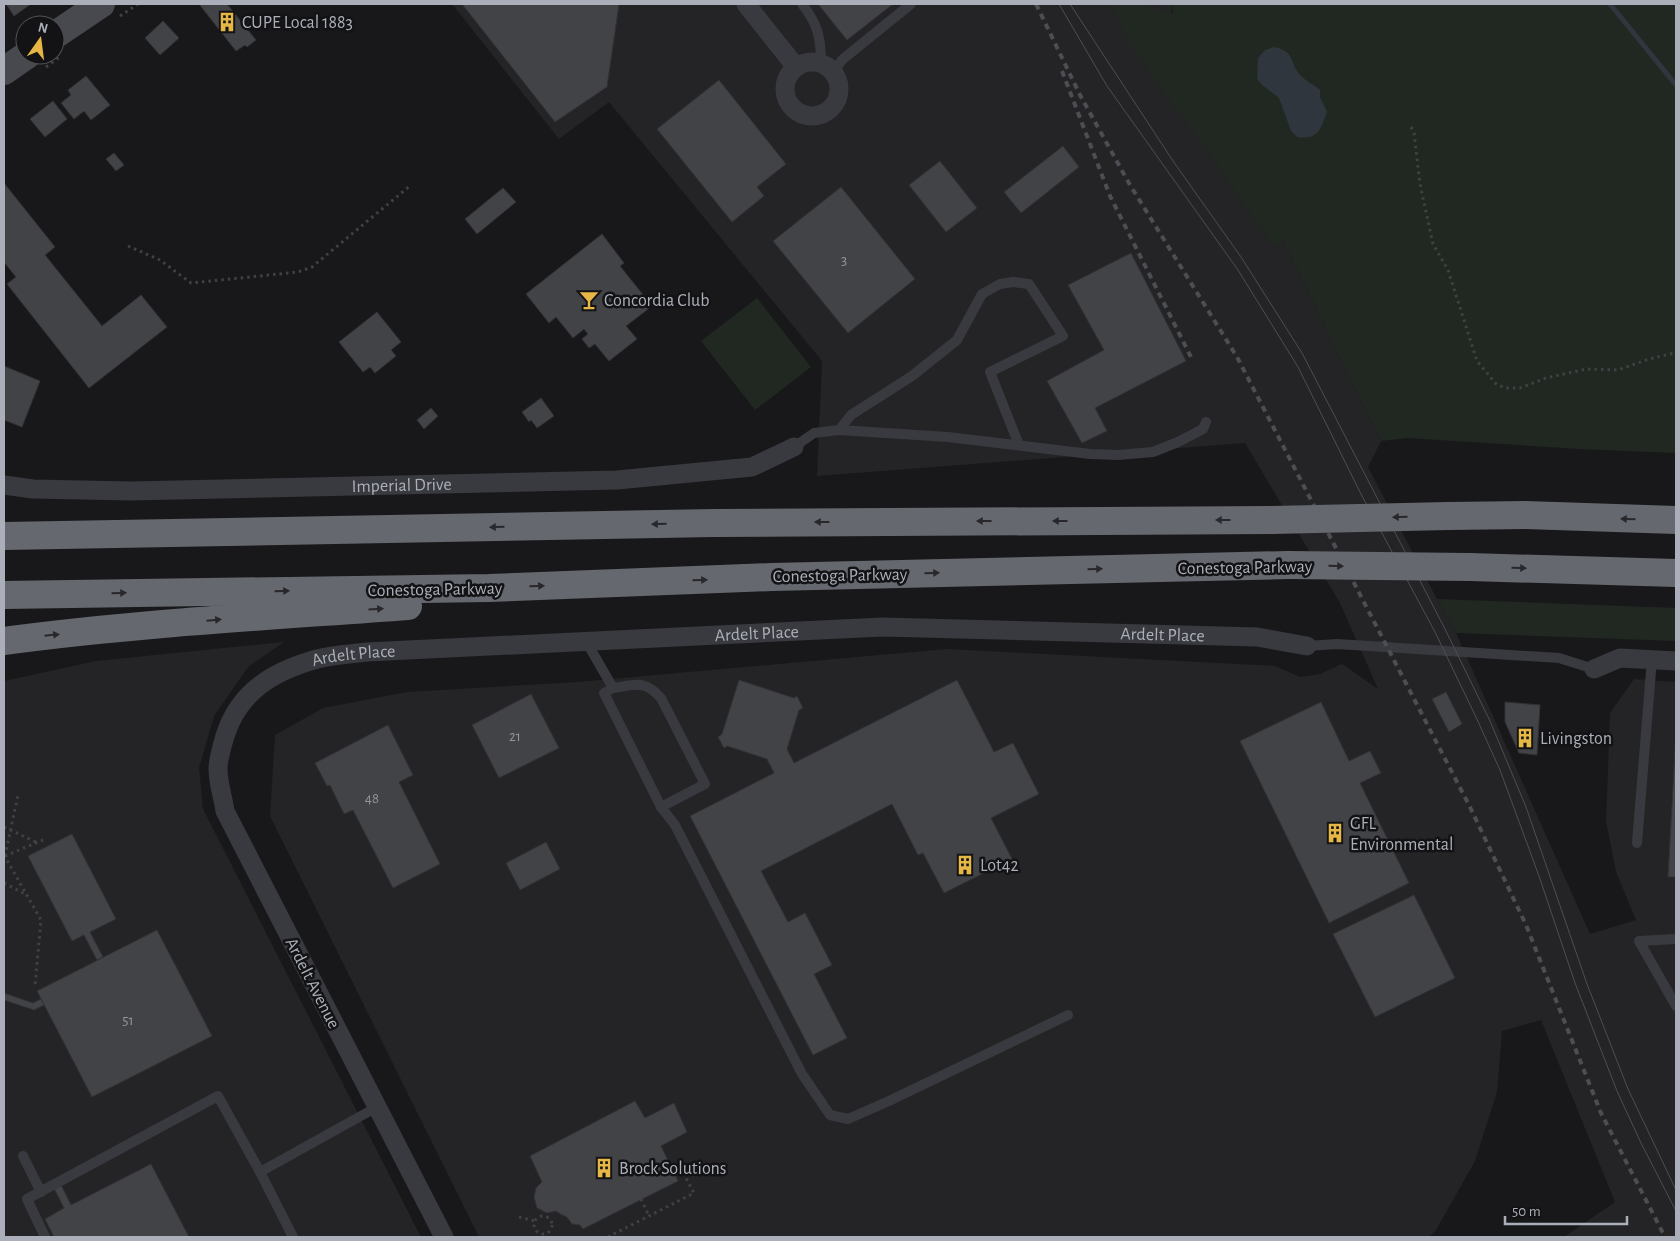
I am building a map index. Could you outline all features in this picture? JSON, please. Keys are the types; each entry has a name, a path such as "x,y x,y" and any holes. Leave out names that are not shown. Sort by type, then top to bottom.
{"highway":[{"path":"4,536 704,523 1272,520 1448,516 1676,520"},
{"name":"Conestoga Parkway","path":"4,595 489,588 772,577 1288,565 1470,567 1676,573"},
{"path":"4,641 48,635 241,618 453,603 489,588"}],"main road":[{"path":"65,29 100,4"},
{"path":"4,71 15,63"}],"street":[{"path":"746,4 796,68"},
{"path":"812,62 827,68 838,80 838,98 834,106 818,116 800,114 787,101 785,92 789,74 796,68 812,62"},
{"name":"Imperial Drive","path":"4,486 33,489 131,491 617,480 752,466 794,447"},
{"name":"Ardelt Place","path":"230,720 241,702 253,690 270,678 318,658 367,652 883,627 1257,638 1307,646"},
{"path":"1594,669 1620,658 1676,661"},
{"name":"Ardelt Avenue","path":"230,720 222,744 218,768 225,811 444,1237"}],"lane":[{"path":"802,4 811,14 818,28 827,68 843,59 911,4"},
{"path":"839,430 851,415 912,376 957,340 982,294 1000,284 1013,282 1029,284 1063,336 990,372 1019,445"},
{"path":"794,447 814,433 839,430 948,437 1118,455 1153,452 1203,429 1206,422"},
{"path":"586,641 613,688"},
{"path":"1307,646 1337,644 1559,658 1594,669"},
{"path":"1637,843 1652,660"},
{"path":"661,807 705,784 661,698 652,688 640,684 613,688 604,693 661,807 675,825 802,1074 830,1115 848,1119 890,1102 1068,1015"},
{"path":"1676,939 1639,941 1676,1006"},
{"path":"45,1237 27,1199 218,1096 293,1237"},
{"path":"260,1172 377,1107"},
{"path":"23,1156 41,1192"}],"path":[{"path":"1411,127 1414,133 1420,184 1433,244 1448,270 1477,362 1496,385 1507,388 1520,388 1546,378 1586,369 1618,370 1649,359 1674,353"},
{"path":"128,246 160,260 191,283 298,272 312,267 411,185"},
{"path":"18,796 4,855 41,920 35,986"},
{"path":"4,827 36,842"},
{"path":"4,855 43,840"},
{"path":"4,883 26,895"},
{"path":"608,1237 694,1193 679,1165"},
{"path":"641,1200 649,1216"},
{"path":"546,1214 551,1220 551,1229 548,1234 542,1236 534,1226 535,1221 546,1214"},
{"path":"519,1217 535,1221"}],"shaded area":[{"path":"452,4 1174,4 1171,12 1381,441 1368,467 1456,633 1590,934 1636,920 1616,872 1606,821 1610,713 1634,679 1676,682 1676,1237 1564,1237 1615,1202 1541,1020 1502,1031 1497,1092 1475,1161 1436,1230 1429,1237 479,1237 270,816 275,735 323,708 407,692 578,682 947,649 1275,666 1300,677 1320,674 1342,664 1378,689 1340,603 1245,443 817,476 822,361 609,102 559,139"},
{"path":"1112,4 1141,4 1172,13 1174,4 1676,4 1676,453 1407,438 1381,441 1282,239 1274,247 1220,168 1129,44"},
{"path":"1274,47 1286,52 1301,76 1320,90 1320,97 1327,112 1318,132 1310,137 1297,137 1291,131 1279,98 1257,79 1258,58 1265,50"},
{"path":"757,298 811,367 755,410 701,341"},
{"path":"1437,599 1676,608 1676,641 1456,633"},
{"path":"284,642 248,667 214,716 199,768 203,809 421,1237 4,1237 4,681 96,661"}],"building":[{"path":"6,4 31,4 15,15"},
{"name":"CUPE Local 1883","path":"199,4 227,4 256,40 247,47 245,45 236,51"},
{"path":"462,4 619,4 607,87 555,122"},
{"path":"818,4 893,4 847,40"},
{"path":"163,21 179,38 160,55 145,38"},
{"path":"86,76 110,105 91,120 84,111 74,119 61,103 71,95 68,90"},
{"path":"719,80 786,164 757,187 764,196 732,222 657,129"},
{"path":"53,101 67,119 45,137 30,119"},
{"path":"1063,146 1079,167 1021,213 1004,192"},
{"path":"114,153 124,165 116,171 106,159"},
{"path":"940,161 977,208 946,232 909,185"},
{"path":"4,183 55,247 45,255 102,326 141,295 167,327 89,388 7,284 16,277 4,262"},
{"path":"841,187 915,279 848,333 773,241"},
{"path":"503,188 516,202 477,234 465,219"},
{"name":"Concordia Club","path":"602,234 624,263 620,266 652,306 626,326 637,339 609,361 595,344 589,348 582,339 588,334 584,329 573,338 556,317 549,323 526,294"},
{"path":"1131,253 1186,361 1095,408 1107,431 1082,443 1047,381 1104,350 1068,285"},
{"path":"377,312 401,342 391,350 396,356 375,373 370,367 363,372 339,342"},
{"path":"4,366 40,381 22,427 4,420"},
{"path":"541,398 554,416 537,428 531,420 529,422 522,412"},
{"path":"431,408 438,416 424,429 417,420"},
{"name":"Lot42","path":"739,680 794,698 797,696 803,708 799,710 787,749 794,763 957,680 994,752 1013,743 1039,794 991,818 1012,859 944,893 923,853 918,855 892,804 761,871 788,922 805,913 832,965 814,974 847,1038 813,1055 690,816 774,773 767,759 727,746 724,748 718,737 722,734"},
{"path":"1446,692 1462,724 1449,732 1432,699"},
{"path":"531,694 559,748 499,778 472,725"},
{"name":"GFL Environmental","path":"1321,702 1349,761 1370,751 1381,773 1360,783 1409,883 1329,923 1240,741"},
{"name":"Livingston","path":"1505,702 1540,705 1537,755 1519,753 1505,722"},
{"path":"388,725 413,775 399,782 440,864 393,888 353,810 344,814 330,785 327,786 315,763"},
{"path":"1676,733 1676,877 1668,877"},
{"path":"72,834 116,919 90,932 103,957 97,960 84,935 72,941 28,856"},
{"path":"546,842 560,869 520,890 506,863"},
{"path":"1414,895 1455,978 1375,1017 1333,934"},
{"path":"157,930 212,1036 92,1097 37,991"},
{"path":"4,993 33,1003 41,999 44,1005 34,1010 4,1000"},
{"name":"Brock Solutions","path":"635,1101 645,1118 674,1103 687,1132 661,1146 678,1181 583,1229 580,1225 572,1224 567,1217 556,1211 547,1213 537,1208 534,1197 536,1188 542,1182 530,1156"},
{"path":"151,1164 189,1237 54,1237 45,1219 64,1208 54,1188 61,1185 71,1205"}],"waterway":[{"path":"1610,4 1676,85"}],"tram line":[{"path":"1059,4 1107,86 1238,270 1298,367 1361,494 1435,632 1500,770 1539,876 1575,983 1617,1091 1676,1211"},
{"path":"1070,4 1173,161 1241,257 1302,353 1444,627 1490,721 1526,807 1587,984 1628,1089 1676,1190"}],"railway":[{"path":"1036,4 1080,95 1130,185 1237,357 1470,807 1526,925 1601,1113 1665,1237"},
{"path":"1062,71 1110,196 1191,357"}],"place":[{"name":"CUPE Local 1883","path":"227,22"},
{"name":"Concordia Club","path":"589,300"},
{"name":"Livingston","path":"1525,738"},
{"name":"GFL Environmental","path":"1335,833"},
{"name":"Lot42","path":"965,865"},
{"name":"Brock Solutions","path":"604,1168"}]}
